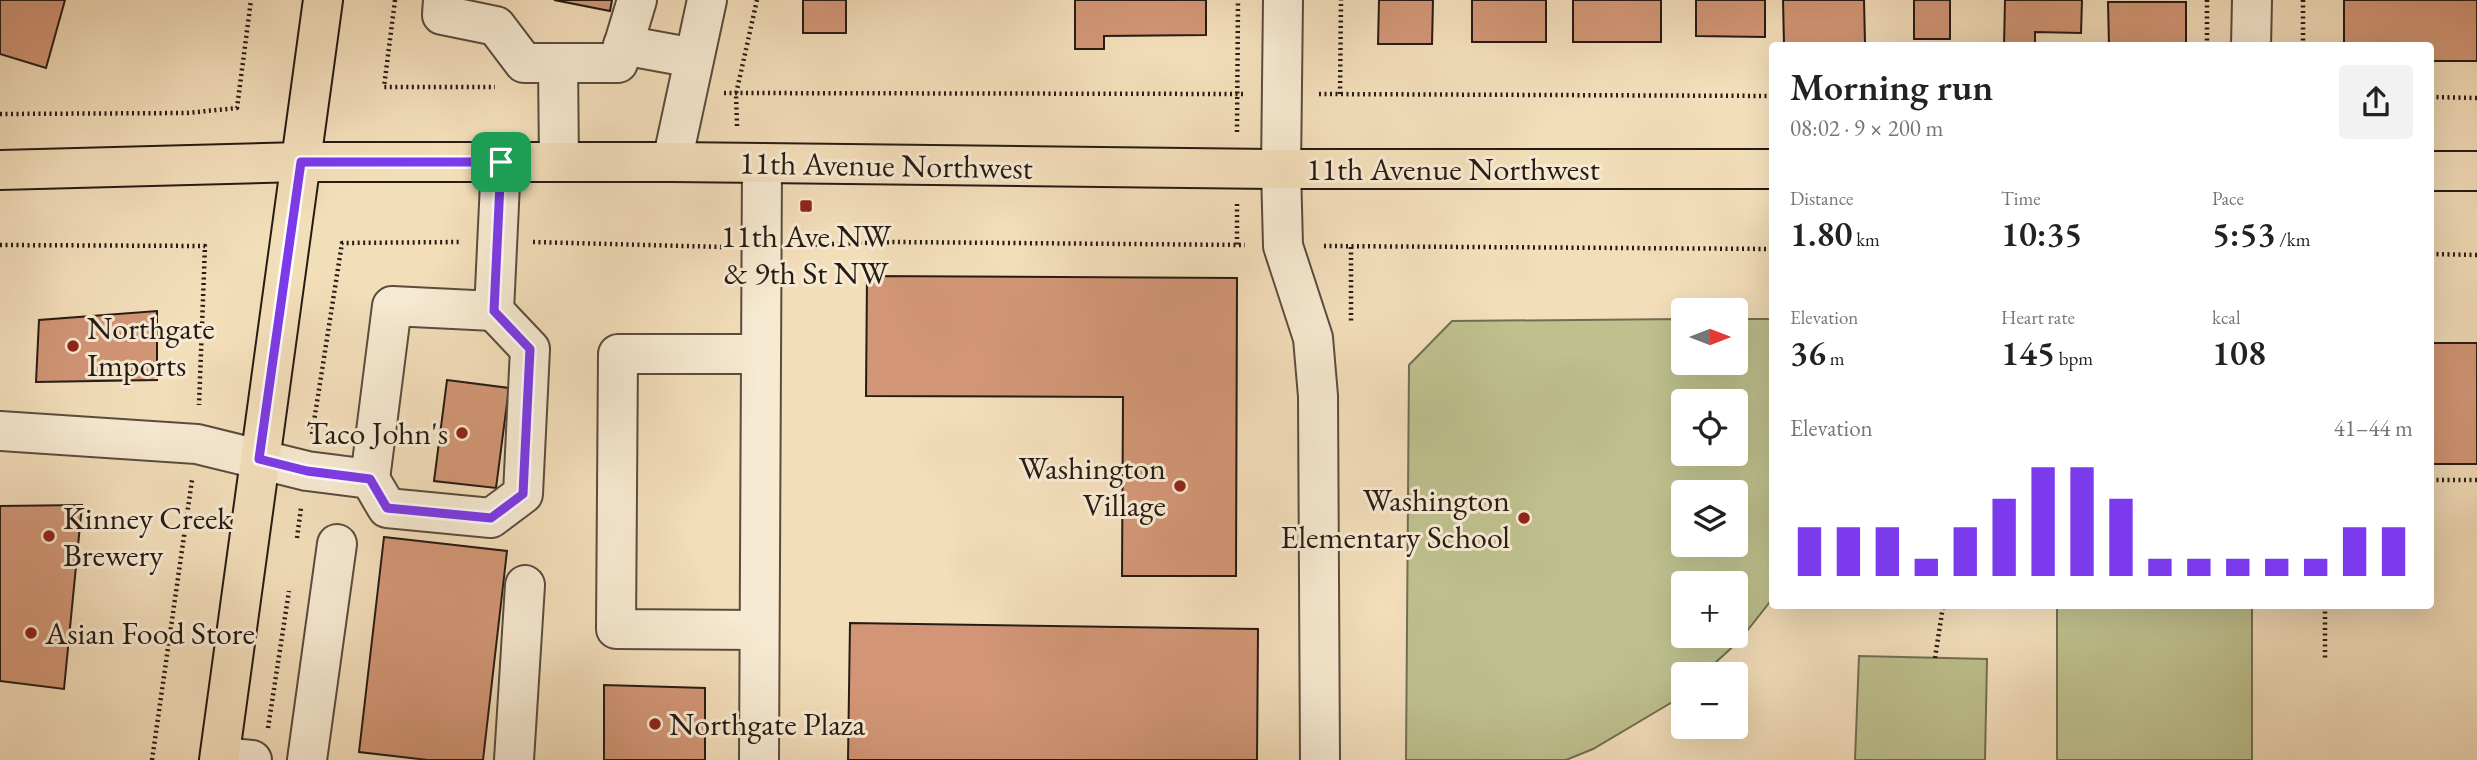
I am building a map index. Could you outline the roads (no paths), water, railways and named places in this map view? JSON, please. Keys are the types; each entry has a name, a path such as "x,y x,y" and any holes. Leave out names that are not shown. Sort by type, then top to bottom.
{"main road":[{"path":"230,759 259,459 323,0"},
{"name":"11th Avenue Northwest","path":"0,170 301,162 672,162 1281,169 1769,169"},
{"path":"2434,171 2477,171"}],"street":[{"path":"443,0 442,15 496,26 524,63 618,63 637,0"},
{"path":"672,162 707,0"},
{"path":"1283,0 1283,246 1313,338 1318,396 1320,760"},
{"path":"2251,42 2252,0"},
{"path":"623,45 694,58"},
{"path":"558,63 559,162"},
{"path":"494,311 501,162"},
{"path":"758,760 762,163"},
{"path":"392,306 494,311 530,349 523,494 491,518 387,508 370,479 392,306"},
{"path":"759,630 616,629 616,615 618,354 761,354"},
{"path":"0,431 197,444 307,471 370,479"},
{"path":"307,760 337,544"},
{"path":"514,760 525,584"}],"place":[{"name":"11th Ave NW & 9th St NW","path":"806,206"},
{"name":"Northgate Imports","path":"73,346"},
{"name":"Taco John's","path":"462,433"},
{"name":"Washington Village","path":"1180,486"},
{"name":"Washington Elementary School","path":"1524,518"},
{"name":"Kinney Creek Brewery","path":"49,536"},
{"name":"Asian Food Store","path":"31,633"},
{"name":"Northgate Plaza","path":"655,724"}]}
